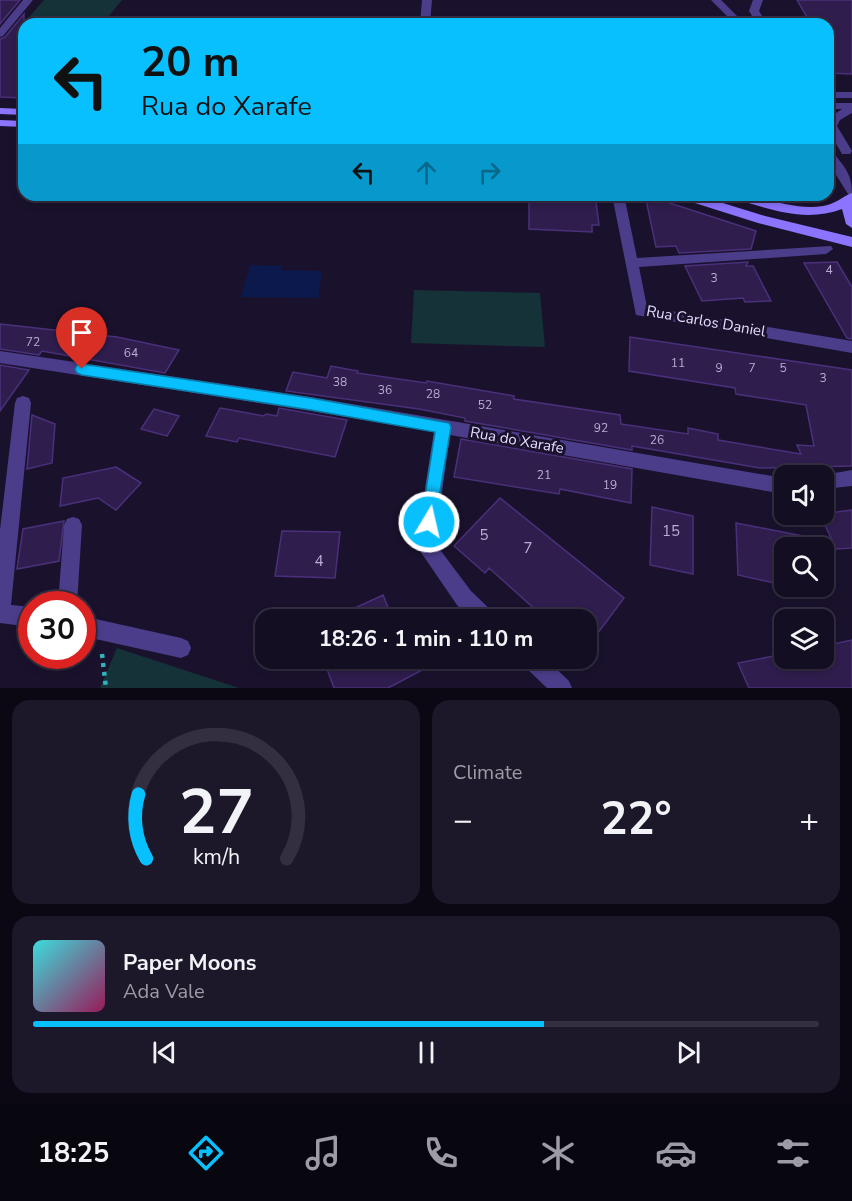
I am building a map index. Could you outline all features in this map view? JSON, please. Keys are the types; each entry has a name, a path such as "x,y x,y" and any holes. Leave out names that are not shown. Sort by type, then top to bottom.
{"street":[{"path":"0,34 28,0"},
{"path":"426,18 427,0"},
{"path":"716,0 734,18"},
{"path":"758,0 754,11 758,18"},
{"path":"834,86 852,86"},
{"path":"834,95 852,95"},
{"path":"834,106 852,107"},
{"path":"834,118 852,107"},
{"path":"0,111 18,112"},
{"path":"0,123 18,123"},
{"path":"834,131 849,154"},
{"path":"834,139 849,154"},
{"path":"834,162 843,173 851,196 849,215 852,224"},
{"path":"757,201 803,212 829,210 851,196"},
{"name":"Rua Carlos Daniel","path":"619,201 641,311 852,347"},
{"path":"701,201 763,220 852,242"},
{"path":"631,263 826,249"},
{"name":"Rua do Xarafe","path":"0,357 311,404 774,484"},
{"path":"18,615 0,613 22,403"},
{"path":"443,427 425,545 464,598 476,609"},
{"path":"834,480 852,478"},
{"path":"69,591 73,525"},
{"path":"96,629 181,648"},
{"path":"542,669 562,688"}],"path":[{"path":"96,648 106,688"}],"green space":[{"path":"44,0 122,0 107,18 28,18"},
{"path":"414,290 540,293 545,347 411,343"},
{"path":"117,648 239,688 100,688"}],"shaded area":[{"path":"250,265 281,266 281,270 322,271 318,298 241,297"}],"building":[{"path":"0,0 20,0 0,24"},
{"path":"797,0 852,0 852,74 834,73 834,18 808,18"},
{"path":"18,21 18,98 0,97 0,39 5,37"},
{"path":"529,201 596,202 599,225 592,225 592,232 529,229"},
{"path":"646,201 664,201 756,231 751,249 679,253 676,246 656,247"},
{"path":"748,262 746,266 753,266 771,301 745,302 743,298 702,301 685,266"},
{"path":"837,262 852,287 852,339 847,338 804,263"},
{"path":"0,324 117,337 179,350 165,373 42,351 39,355 0,349"},
{"path":"630,337 852,370 852,466 774,465 774,468 760,468 632,446 632,450 465,421 465,418 419,409 286,391 293,372 327,378 331,366 358,371 357,373 426,383 427,381 514,396 514,399 620,415 621,424 688,434 688,428 718,434 718,440 801,454 797,445 814,446 806,405 736,394 735,388 629,371"},
{"path":"0,365 29,370 0,411"},
{"path":"220,408 264,416 266,414 277,416 279,408 347,420 335,457 239,438 237,442 206,436"},
{"path":"154,409 179,416 167,436 141,429"},
{"path":"32,415 55,424 52,463 27,469"},
{"path":"461,439 632,469 631,503 560,489 559,494 454,477"},
{"path":"116,467 141,483 116,510 98,498 60,506 63,478"},
{"path":"500,498 624,598 597,634 597,609 535,609 489,568 485,573 454,546"},
{"path":"652,507 693,516 693,574 650,565"},
{"path":"852,510 852,548 836,549 834,537 831,537 825,525 834,525 834,512"},
{"path":"64,521 59,561 17,569 23,529"},
{"path":"736,523 808,537 774,537 774,583 738,575"},
{"path":"282,531 340,532 335,578 275,576"},
{"path":"383,595 389,609 353,609"},
{"path":"852,640 852,688 749,688 738,663 774,656 774,669 834,669 834,644"},
{"path":"327,669 424,669 388,688 334,688"}],"route":[{"path":"82,369 443,427 429,522"}]}
